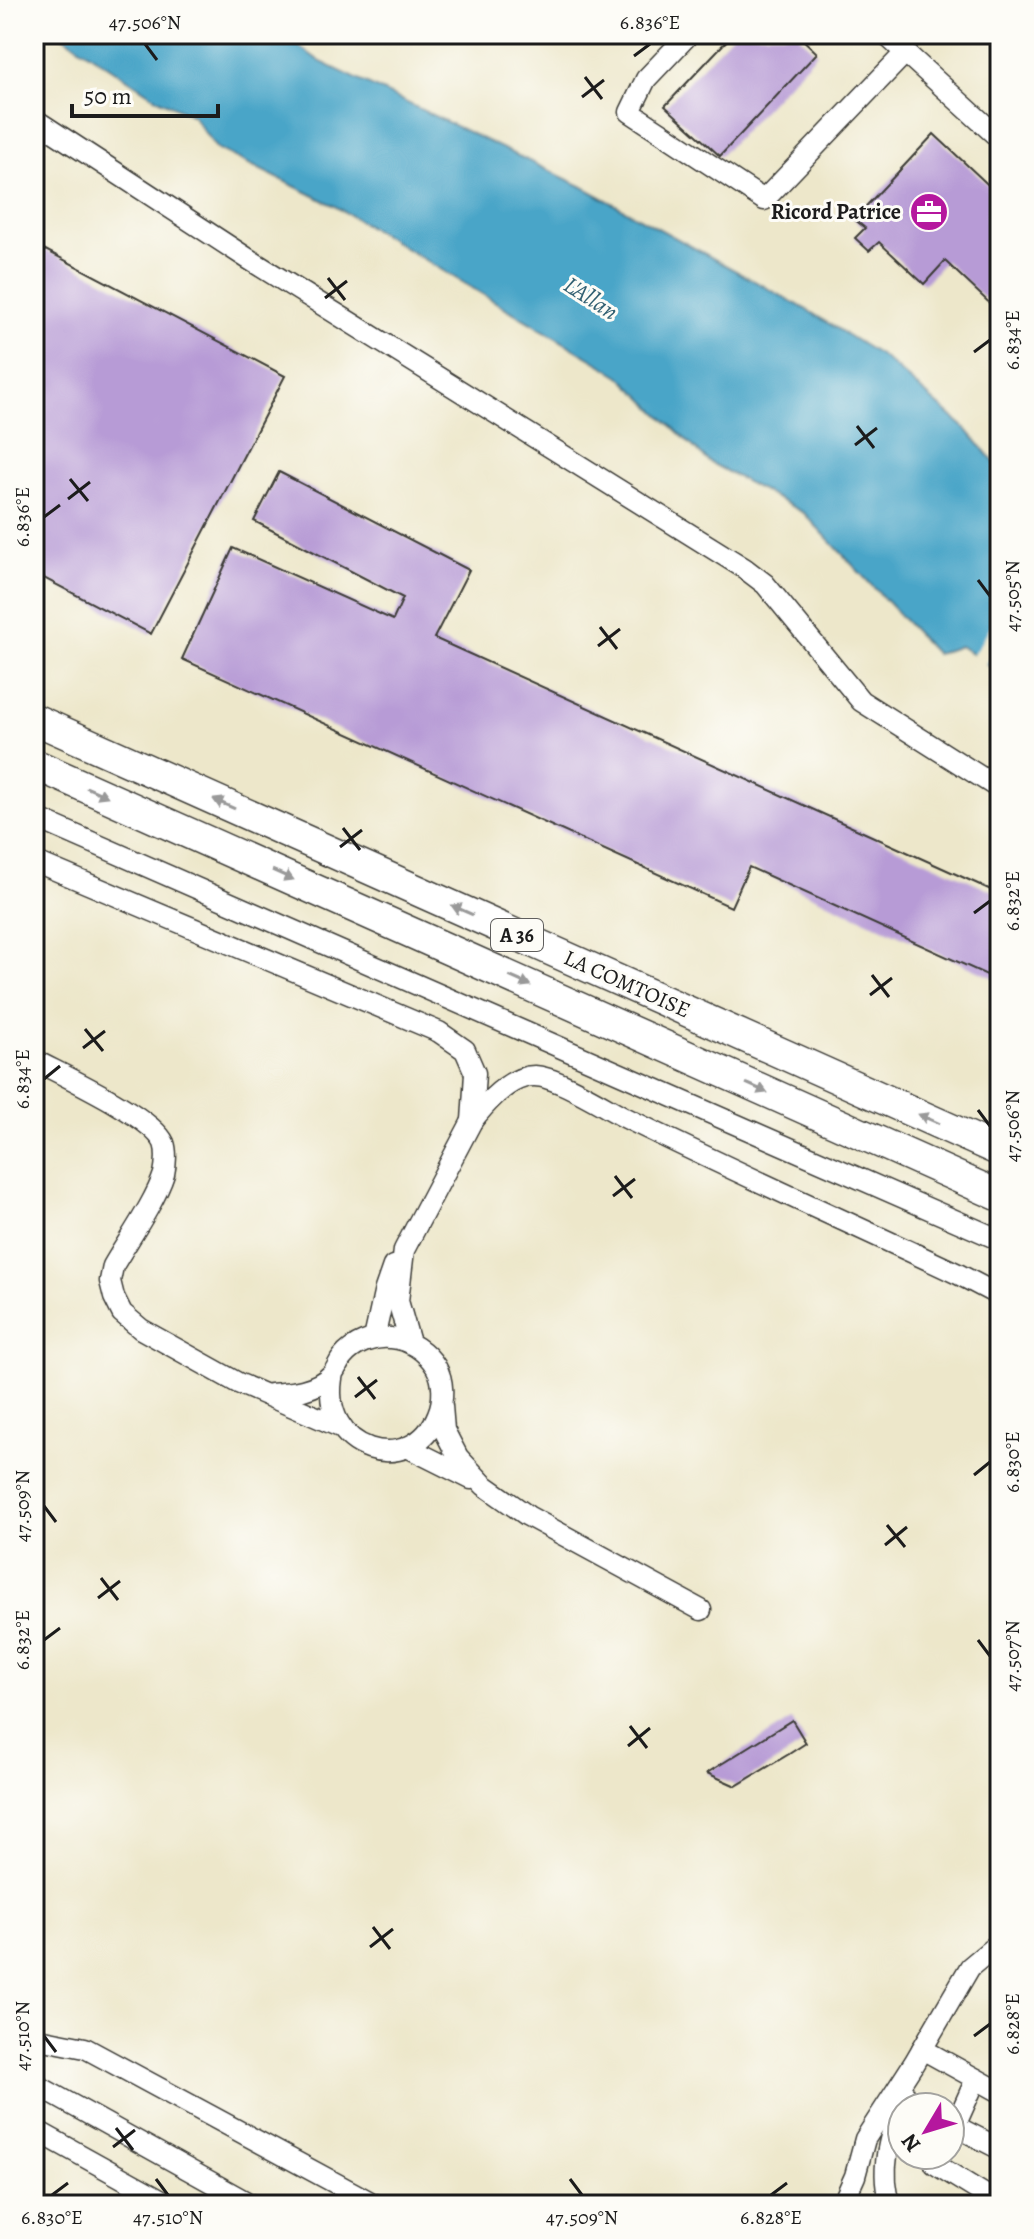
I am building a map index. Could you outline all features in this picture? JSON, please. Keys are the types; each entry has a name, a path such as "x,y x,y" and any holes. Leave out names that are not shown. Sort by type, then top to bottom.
{"highway":[{"name":"LA COMTOISE","path":"34,719 1000,1151"},
{"name":"LA COMTOISE","path":"34,764 1000,1196"}],"street":[{"path":"689,34 646,79 630,112 764,200 905,53"},
{"path":"885,34 1000,139"},
{"path":"34,119 260,267 744,568 765,584 861,701 1000,789"},
{"path":"34,817 1000,1240"},
{"path":"34,861 439,1032 465,1050 475,1073 472,1121"},
{"path":"34,1060 126,1110 163,1141 166,1153 164,1172 113,1266 110,1281 122,1313 141,1329 238,1383 340,1427"},
{"path":"374,1339 393,1265 404,1250 472,1121 487,1102 518,1080 532,1076 547,1078 1000,1296"},
{"path":"404,1250 398,1301 410,1343"},
{"path":"442,1406 435,1423 423,1438 407,1447 388,1451 369,1448 353,1440 340,1427 332,1410 329,1392 333,1373 342,1358 357,1345 374,1339 392,1338 410,1343 425,1354 437,1369 442,1387 444,1430 458,1457 484,1485"},
{"path":"264,1395 299,1392 333,1373"},
{"path":"407,1447 484,1485 528,1516 701,1610"},
{"path":"842,2205 855,2176 865,2139 970,1967 1000,1942"},
{"path":"34,2038 85,2048 376,2205"},
{"path":"918,2056 1000,2092"},
{"path":"891,2205 887,2194 887,2145 918,2056"},
{"path":"966,2102 976,2079"},
{"path":"34,2089 40,2087 252,2205"},
{"path":"34,2129 171,2205"},
{"path":"966,2136 1000,2149"},
{"path":"946,2171 1000,2204"}],"water":[{"name":"L'Allan","path":"60,34 282,34 321,62 583,187 809,311 884,358 966,429 1000,469 1000,673 960,646 936,654 804,513 709,462 620,376 331,204 216,148 193,116 158,99"}],"pier":[{"path":"1000,611 1000,641 984,667 971,658"}],"building":[{"path":"733,34 797,34 817,53 720,156 665,106"},
{"path":"934,134 1000,196 1000,313 945,261 924,284 879,242 869,251 855,238 865,228 854,219"},
{"path":"34,244 285,376 151,634 34,573"},
{"path":"279,472 469,570 434,638 1000,894 1000,981 749,867 731,907 182,659 233,548 393,620 403,598 254,521"},
{"path":"792,1720 806,1743 789,1754 736,1786 707,1773"}],"place":[{"name":"Ricord Patrice","path":"929,212"}]}
